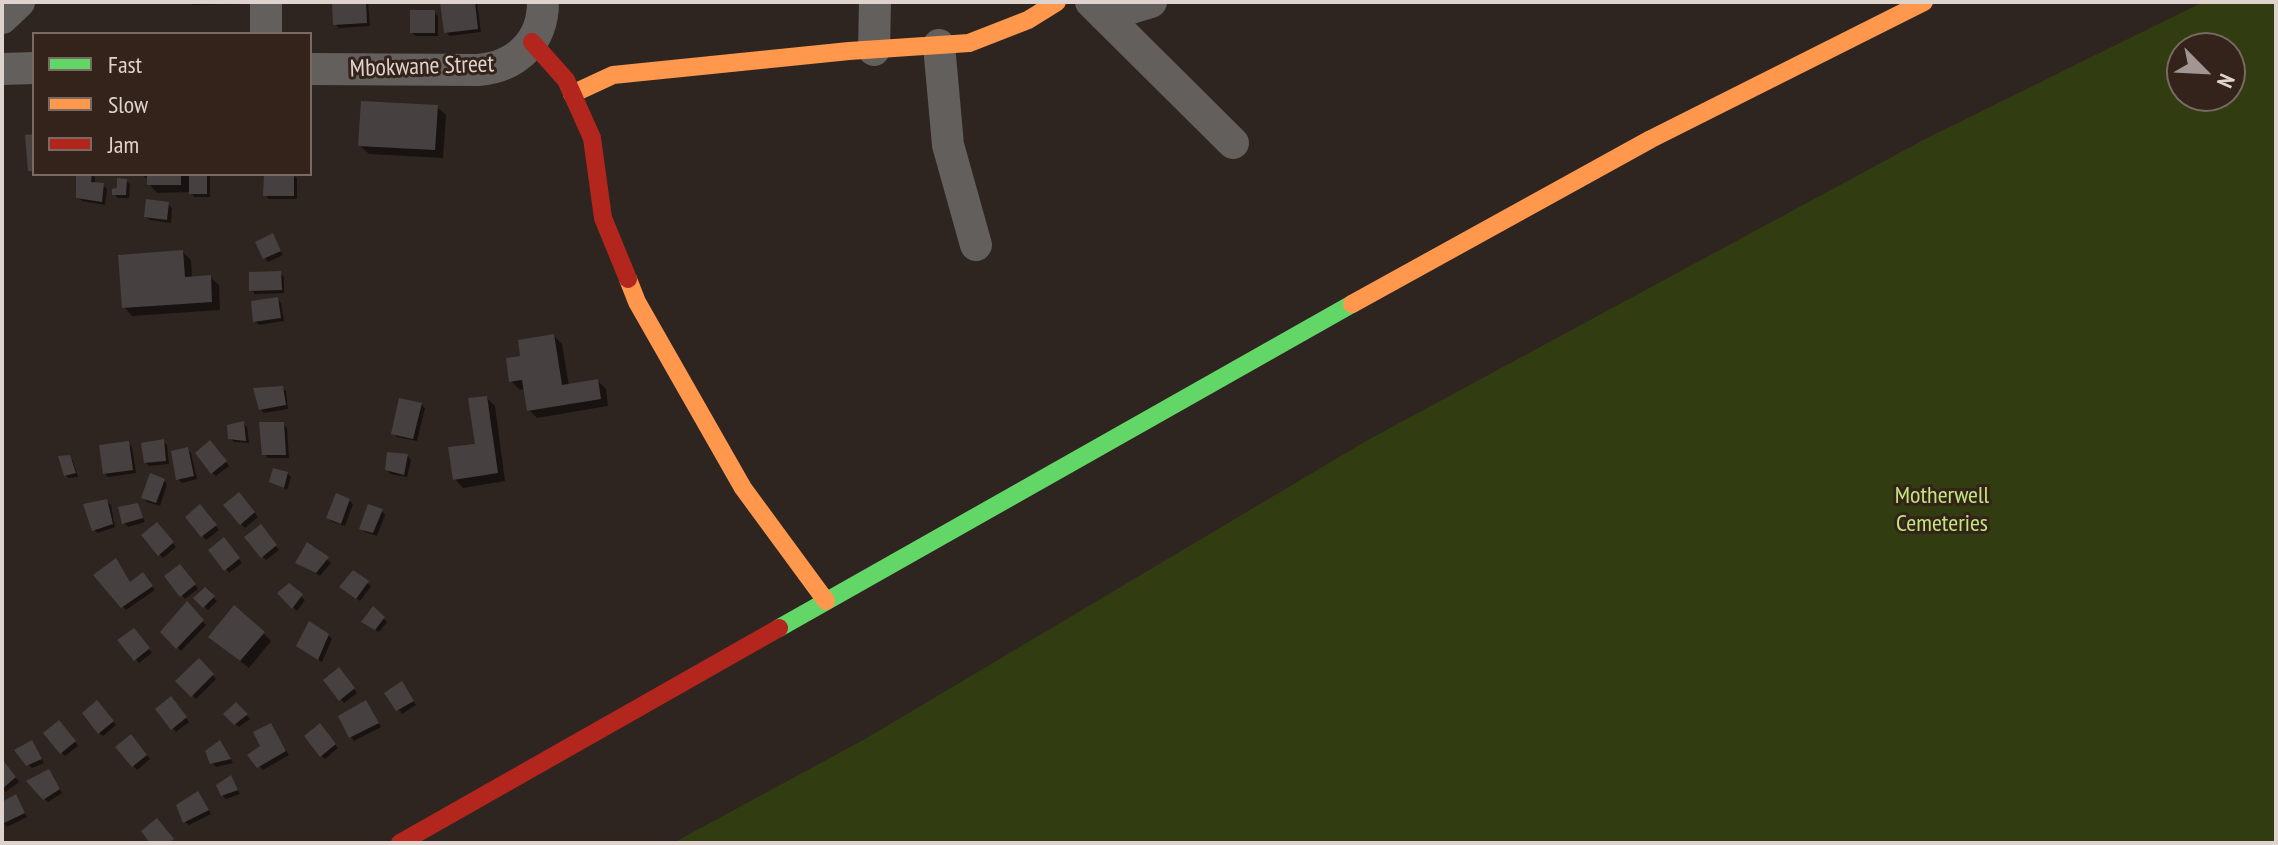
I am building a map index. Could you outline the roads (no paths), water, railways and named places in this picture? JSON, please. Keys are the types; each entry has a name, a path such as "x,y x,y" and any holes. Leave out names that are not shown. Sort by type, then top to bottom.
{"main road":[{"path":"572,94 613,75 969,43 1028,20 1057,2"},
{"path":"400,843 1651,139 1924,2"},
{"path":"532,42 566,80 592,138 603,218 637,302 743,488 826,601"}],"street":[{"path":"2,18 19,2"},
{"path":"266,2 266,32"},
{"path":"532,42 543,2"},
{"path":"874,50 875,2"},
{"path":"1098,9 1151,2"},
{"path":"1098,9 1233,143"},
{"name":"Mbokwane Street","path":"312,69 493,69 524,53 532,42"},
{"path":"939,45 948,145 976,245"},
{"path":"2,69 32,68"}],"park label":[{"name":"Motherwell Cemeteries","path":"1942,510"}]}
